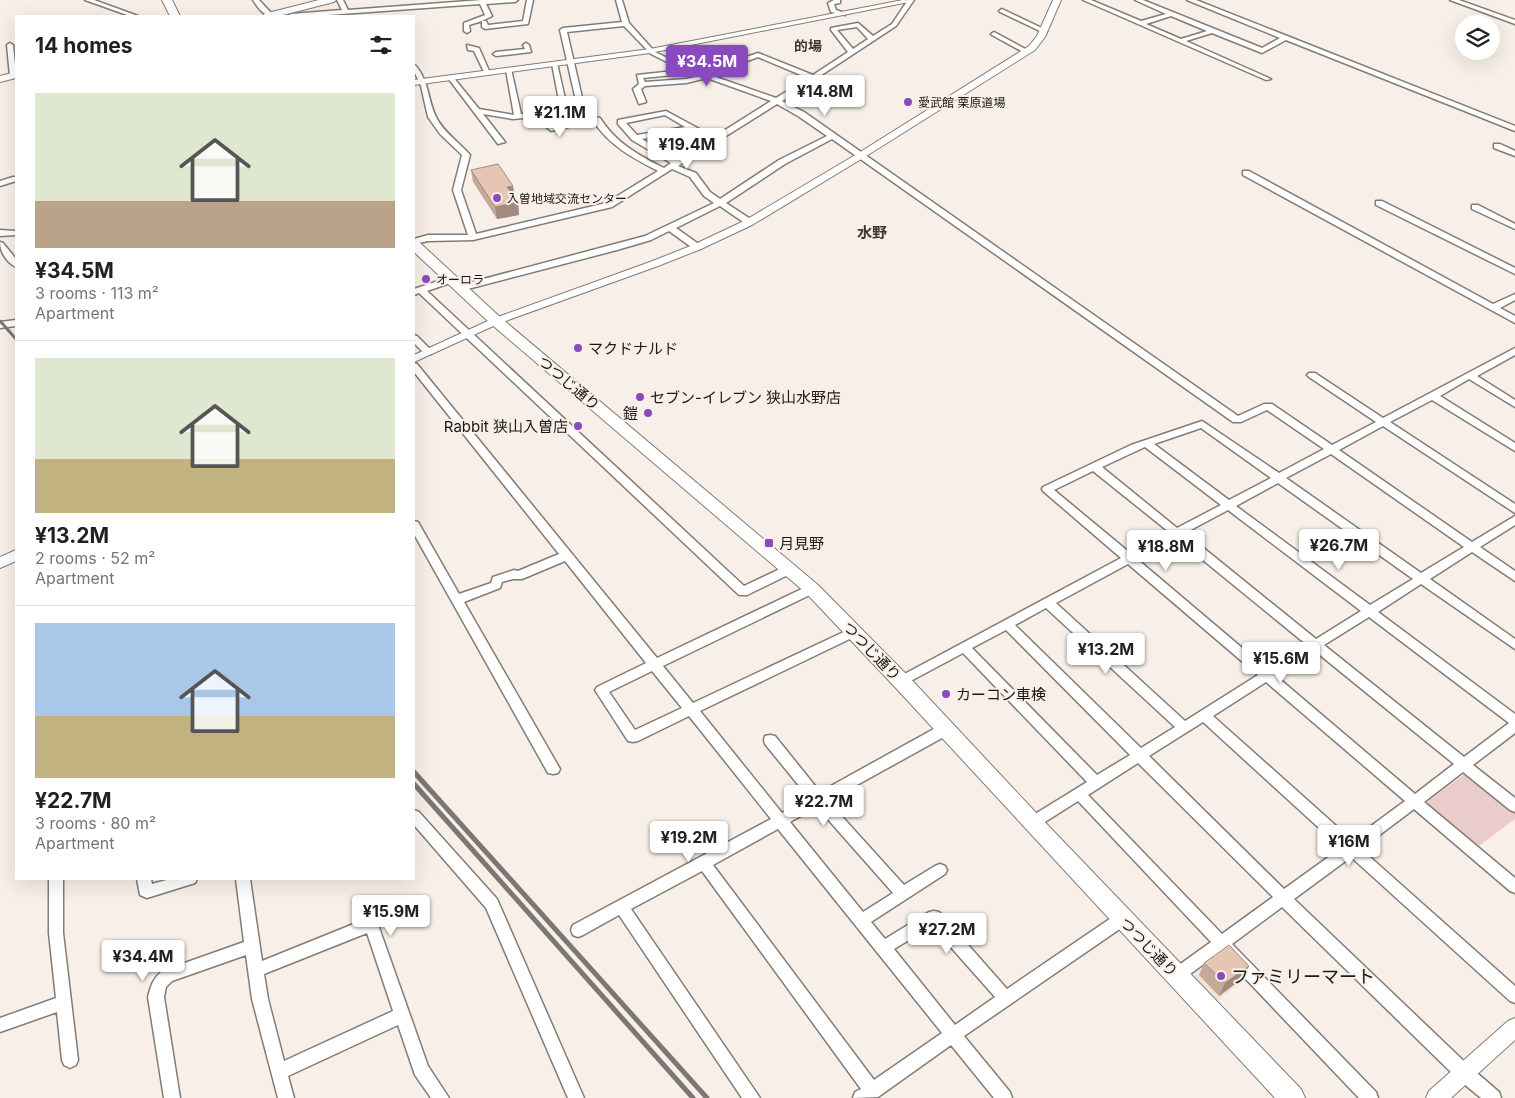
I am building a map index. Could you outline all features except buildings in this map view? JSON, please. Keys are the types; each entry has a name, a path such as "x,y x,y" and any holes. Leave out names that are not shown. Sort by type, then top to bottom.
{"main road":[{"path":"167,0 174,15"},
{"path":"273,15 331,0"},
{"path":"0,79 15,77"},
{"name":"つつじ通り","path":"415,245 496,320 812,589 901,681 1122,919 1292,1098"}],"street":[{"path":"88,0 132,15"},
{"path":"256,0 268,15"},
{"path":"340,0 346,12"},
{"path":"323,15 346,12 391,12 515,0"},
{"path":"484,22 485,27 526,23 530,0"},
{"path":"619,0 626,24 650,51 680,66 777,101 801,114 1237,420 1268,406 1515,576"},
{"path":"837,0 838,2 832,3 833,11 843,14"},
{"path":"415,358 496,320 697,247 749,222 860,156 1027,52 1038,43 1057,0"},
{"path":"1086,0 1268,78"},
{"path":"1138,0 1262,51 1285,38"},
{"path":"1190,0 1515,129"},
{"path":"1453,0 1515,22"},
{"path":"415,83 650,51 910,1"},
{"path":"415,244 428,238 472,237 609,205 777,101 894,25 910,1"},
{"path":"467,31 466,24 489,16 482,2"},
{"path":"1002,10 1044,31"},
{"path":"1142,23 1171,14"},
{"path":"583,117 563,30 626,24"},
{"path":"852,52 833,28 858,25 872,39"},
{"path":"1183,40 1212,31"},
{"path":"994,34 1027,52"},
{"path":"10,44 15,77"},
{"path":"508,47 528,45"},
{"path":"496,54 528,45"},
{"path":"528,45 536,66"},
{"path":"469,46 470,49 477,49 487,73"},
{"path":"642,102 637,89 643,84 686,81 758,55 812,77"},
{"path":"555,64 565,113"},
{"path":"415,68 425,82 427,102 433,119 466,155 457,190 472,237"},
{"path":"509,70 518,117"},
{"path":"643,84 639,76 695,71"},
{"path":"451,78 501,142"},
{"path":"476,111 518,117 565,113 595,119 622,147 693,176 707,194 749,222"},
{"path":"670,167 635,138 621,122 666,113 714,140"},
{"path":"537,115 550,129 595,119"},
{"path":"635,138 691,128"},
{"path":"417,291 614,248 644,239 721,203 782,162 832,136"},
{"path":"1497,146 1515,154"},
{"path":"1246,173 1515,320"},
{"path":"0,184 15,180"},
{"path":"1379,202 1515,271"},
{"path":"1475,208 1515,227"},
{"path":"670,228 697,247"},
{"path":"0,233 15,233"},
{"path":"0,245 15,263"},
{"path":"417,291 466,334 743,592 790,569"},
{"path":"1493,308 1515,297"},
{"path":"0,325 15,322"},
{"path":"415,339 428,352"},
{"path":"901,681 1515,350"},
{"path":"1504,356 1515,363"},
{"path":"415,367 1004,1098"},
{"path":"1312,375 1515,509"},
{"path":"1469,375 1515,404"},
{"path":"1432,395 1515,448"},
{"path":"1515,645 1280,477 1202,424 1146,443 1047,489 1515,887"},
{"path":"1146,443 1515,721"},
{"path":"1095,467 1515,806"},
{"path":"1032,823 1317,646 1421,578 1515,520"},
{"path":"415,526 552,769"},
{"path":"0,563 15,556"},
{"path":"456,600 496,584 497,580 514,574 518,576 566,556"},
{"path":"812,589 601,690 633,737 690,708 854,632"},
{"path":"1047,602 1184,728"},
{"path":"1007,624 1283,898 1464,1073 1493,1098"},
{"path":"964,647 1096,783"},
{"path":"1204,716 1515,996"},
{"path":"1177,975 1416,802 1463,764 1515,726"},
{"path":"578,930 704,863 946,729"},
{"path":"770,740 818,799 902,893"},
{"path":"1079,794 1370,1098"},
{"path":"415,817 492,904 576,1098"},
{"path":"704,863 866,1094 1122,919"},
{"path":"861,921 940,870"},
{"path":"56,880 56,933 70,1060"},
{"path":"144,880 145,892 148,892 187,880"},
{"path":"243,880 260,999 286,1098"},
{"path":"622,907 752,1098"},
{"path":"883,948 934,917 1006,999"},
{"path":"257,970 370,924 421,1070 441,1098"},
{"path":"172,1098 156,997 158,983 167,976 252,946"},
{"path":"0,1026 63,1003"},
{"path":"279,1072 402,1015"},
{"path":"1436,1098 1515,1027"}],"shaded area":[{"path":"1466,773 1515,811 1515,819 1476,848 1428,806 1428,801"},
{"name":"ファミリーマート","path":"1219,956 1247,978 1216,1002 1195,980 1195,974"}],"railway":[{"path":"0,321 15,338"},
{"path":"415,773 707,1098"},
{"path":"415,785 693,1098"}],"place":[{"name":"愛武館 栗原道場","path":"908,102"},
{"name":"入曽地域交流センター","path":"497,198"},
{"name":"オーロラ","path":"426,279"},
{"name":"マクドナルド","path":"578,348"},
{"name":"セブン-イレブン 狭山水野店","path":"640,397"},
{"name":"鎧","path":"648,413"},
{"name":"Rabbit 狭山入曽店","path":"578,426"},
{"name":"月見野","path":"769,543"},
{"name":"カーコン車検","path":"946,694"},
{"name":"ファミリーマート","path":"1221,976"}],"district":[{"name":"的場","path":"808,45"},
{"name":"水野","path":"872,232"}]}
